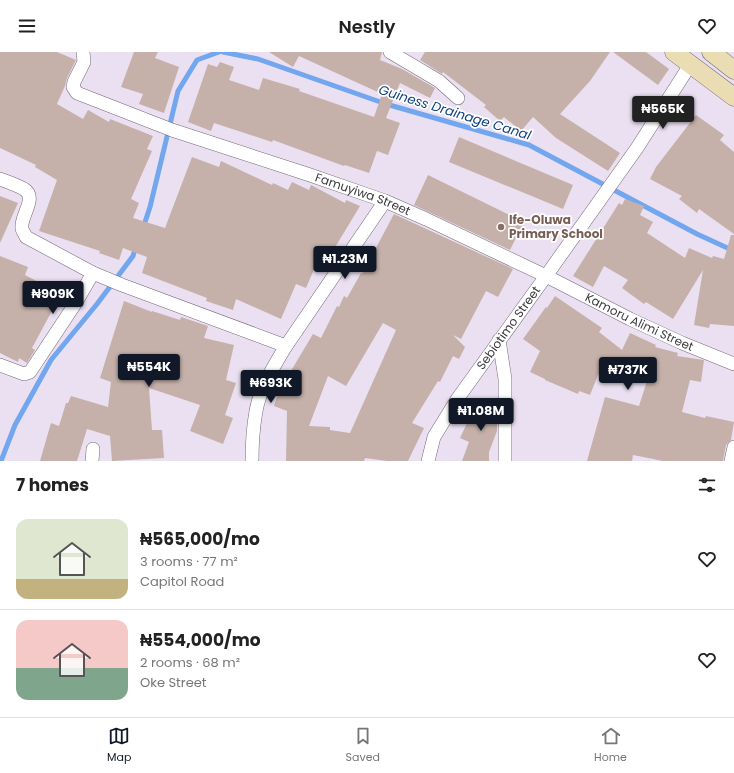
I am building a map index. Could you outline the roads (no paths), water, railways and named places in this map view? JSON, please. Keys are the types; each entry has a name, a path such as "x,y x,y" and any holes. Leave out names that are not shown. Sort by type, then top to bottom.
{"main road":[{"path":"674,52 734,97"},
{"path":"711,52 734,70"}],"street":[{"name":"Famuyiwa Street","path":"83,52 84,62 73,87 77,93 150,123 385,201 546,276"},
{"path":"390,52 439,81 458,98"},
{"name":"Sebiotimo Street","path":"428,461 434,437 443,420 637,148 690,65"},
{"path":"0,179 25,190 29,196 29,203 21,229 26,237 97,275 286,346"},
{"path":"252,461 252,436 256,410 266,383 286,346 385,201"},
{"path":"0,364 24,374 30,372 75,304 97,275"},
{"name":"Kamoru Alimi Street","path":"546,276 630,319 682,343 734,364"},
{"path":"499,340 506,379 505,461"},
{"path":"731,461 734,447"}],"waterway":[{"name":"Guiness Drainage Canal","path":"143,228 150,207 178,91 197,60 219,52"},
{"name":"Guiness Drainage Canal","path":"223,52 258,59 386,104 529,145 697,234 734,251"},
{"name":"Guiness Drainage Canal","path":"1,461 15,425 51,360 97,304 133,256 136,246"}],"place":[{"name":"Ife-Oluwa Primary School","path":"501,227"}]}
